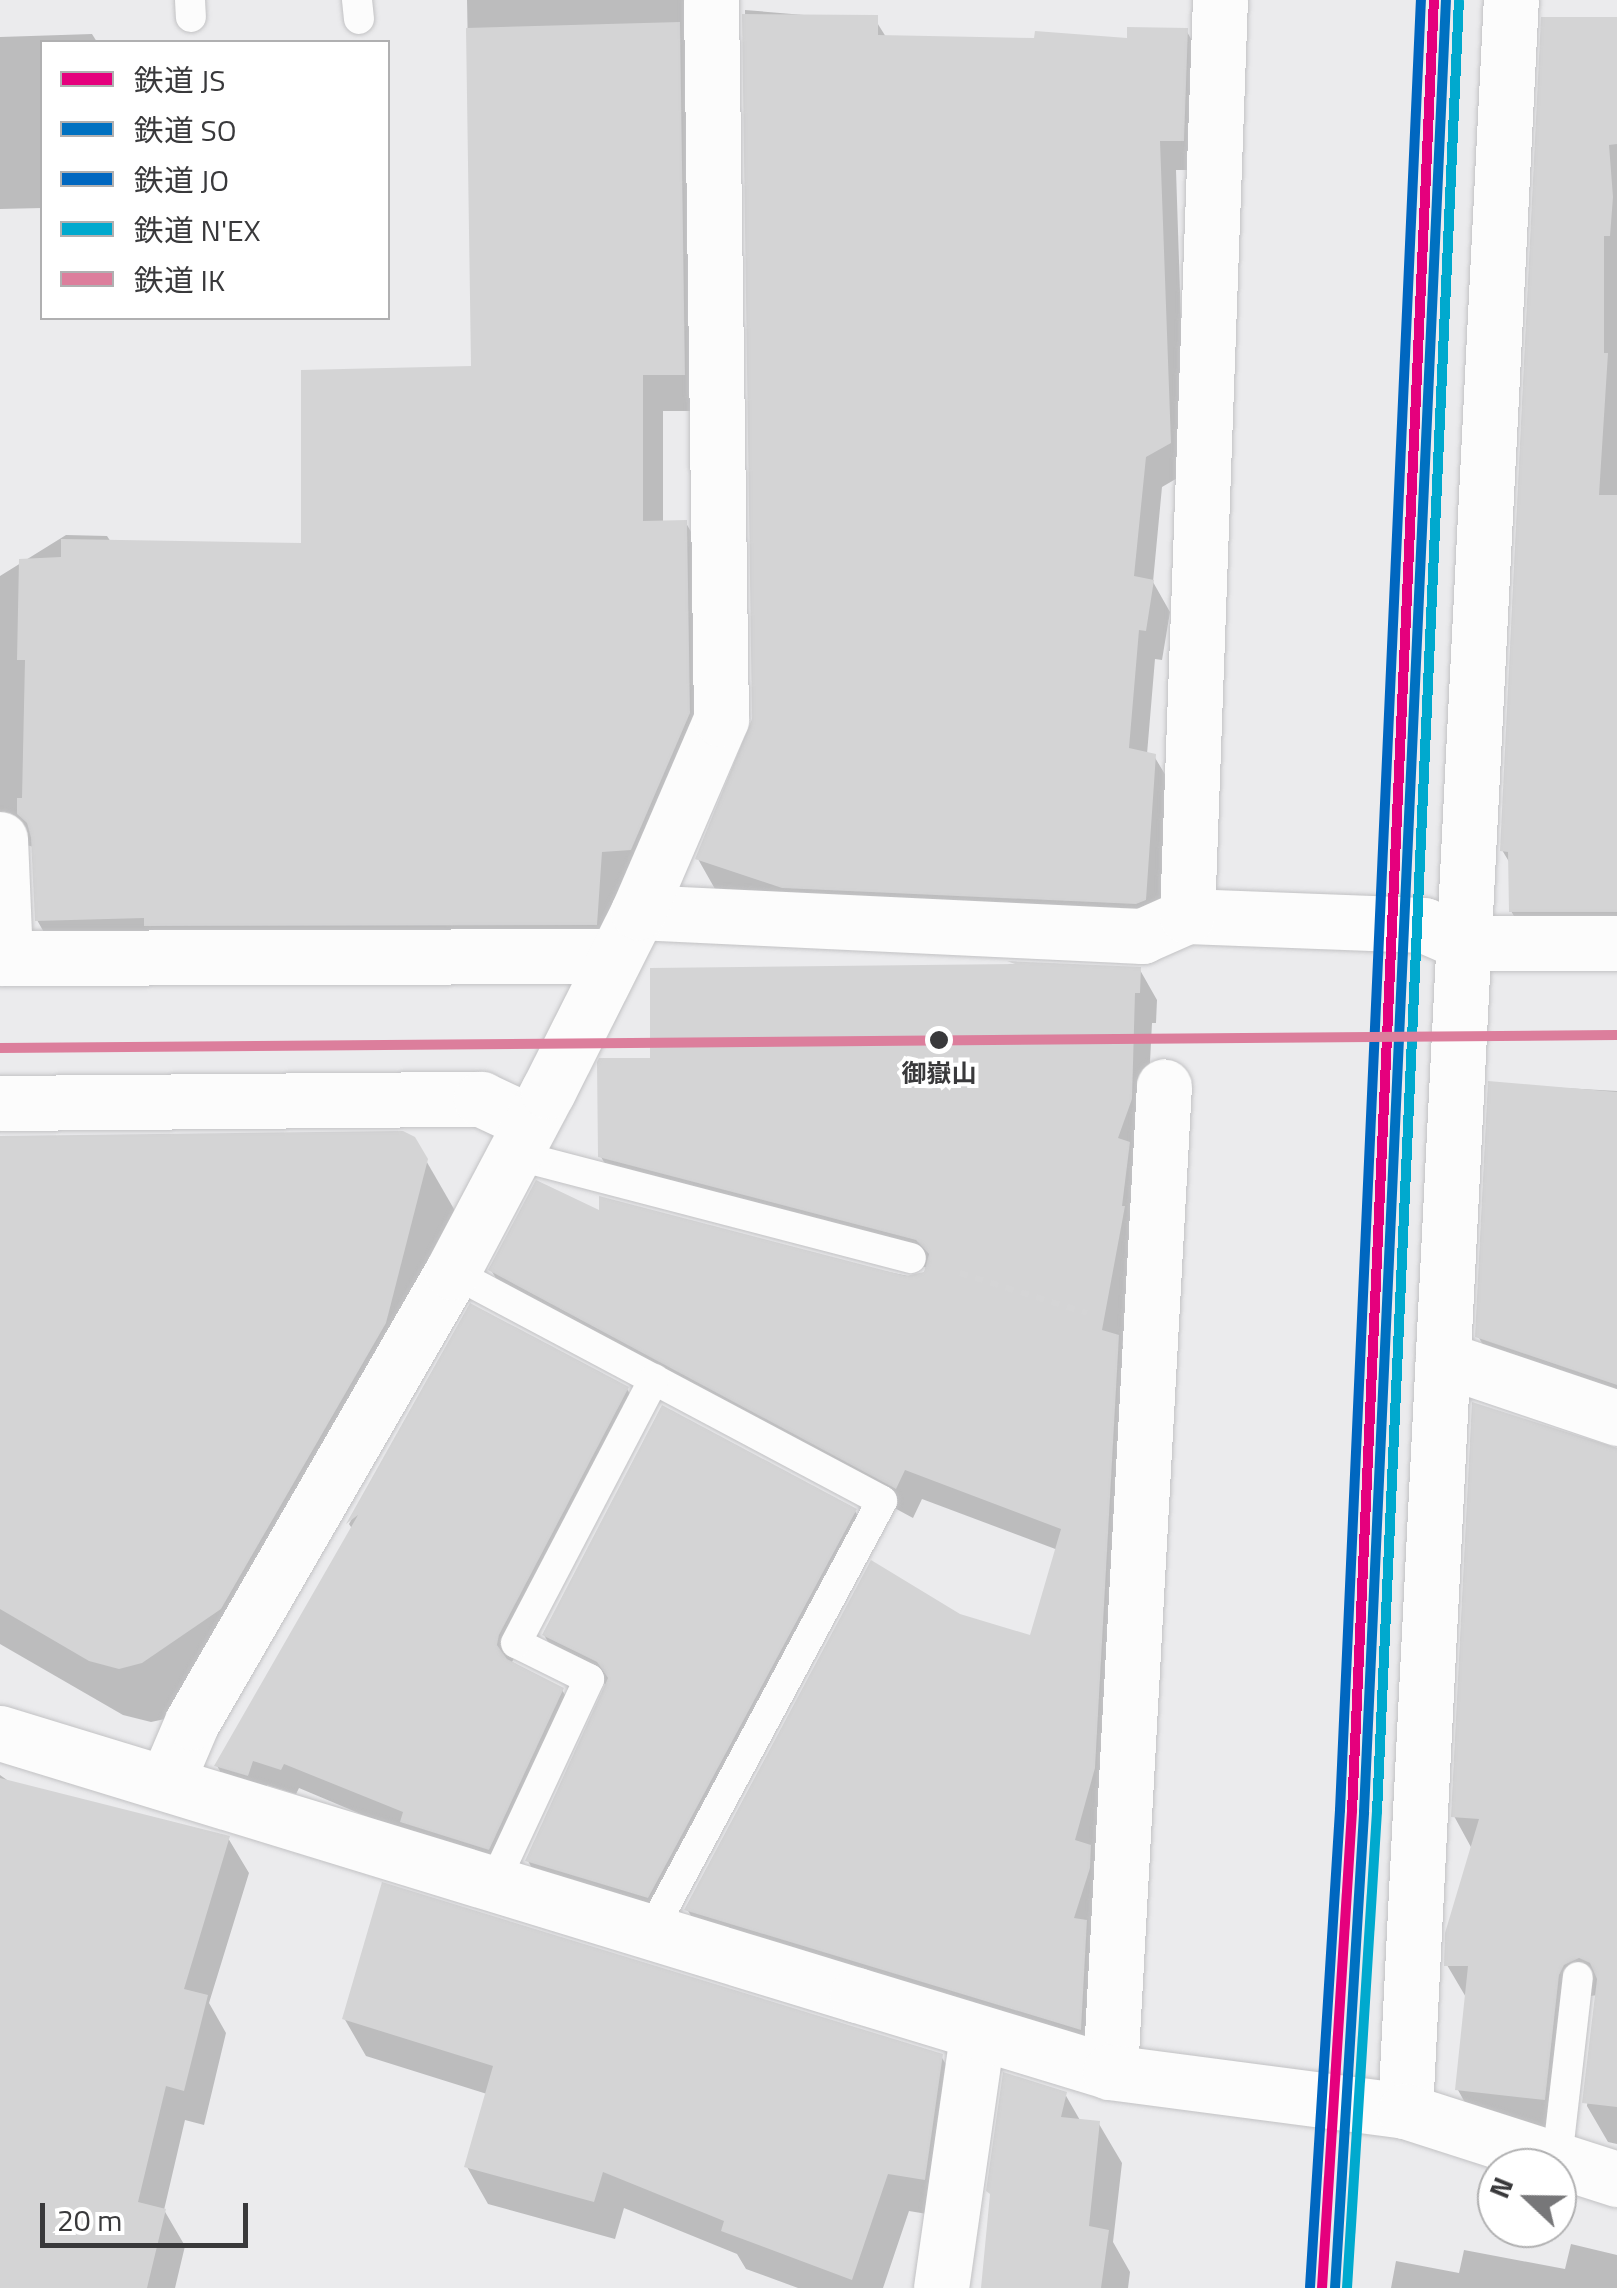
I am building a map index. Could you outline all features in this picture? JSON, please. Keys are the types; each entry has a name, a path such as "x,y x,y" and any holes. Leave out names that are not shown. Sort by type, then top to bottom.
{"street":[{"path":"166,1782 192,1722 452,1272 522,1138 625,934 721,719 711,0"},
{"path":"1198,917 1220,0"},
{"path":"1391,2109 1443,1359 1444,934 1511,0"},
{"path":"0,839 2,958 625,934 1142,936 1198,917 1617,944"},
{"path":"1128,2075 1150,1333 1164,1086"},
{"path":"0,1104 481,1099 522,1138"},
{"path":"1443,1359 1617,1418"},
{"path":"0,1733 977,2034 1128,2075 1391,2109 1518,2148"},
{"path":"941,2288 977,2034"},
{"path":"1577,2167 1617,2180"}],"lane":[{"path":"522,1138 911,1258"},
{"path":"452,1272 882,1501 652,1932"},
{"path":"494,1883 589,1679 516,1644 654,1379"},
{"path":"1558,2148 1578,1977"}],"path":[{"path":"911,1258 1150,1333"}],"building":[{"path":"742,14 878,15 878,35 1034,38 1035,31 1127,38 1127,27 1188,28 1184,141 1160,141 1171,443 1146,457 1134,576 1154,580 1146,631 1139,630 1129,748 1156,754 1146,900 1136,904 782,888 695,859 752,719"},
{"path":"1541,17 1617,17 1617,144 1609,145 1613,197 1610,236 1604,236 1604,353 1608,353 1599,495 1617,495 1617,912 1509,912 1508,852 1500,851"},
{"path":"680,22 685,375 643,375 643,521 687,520 690,713 631,850 602,852 597,925 144,926 144,918 35,921 31,838 27,823 17,814 17,798 22,798 25,660 17,660 19,559 61,557 61,539 301,543 301,370 471,366 466,28"},
{"path":"1007,961 1141,967 1140,993 1135,993 1132,1099 1118,1138 1130,1142 1125,1206 1102,1330 1119,1335 1095,1768 1075,1840 1091,1845 1090,1868 1074,1918 1087,1920 1081,2030 684,1910 871,1560 960,1614 1030,1635 1061,1529 905,1470 896,1489 488,1270 536,1180 599,1210 599,1196 906,1276 924,1272 929,1254 916,1240 598,1157 597,1062 599,1058 650,1058 650,968 1015,964"},
{"path":"1488,1081 1617,1092 1617,1385 1475,1337"},
{"path":"403,1131 415,1137 428,1159 386,1323 221,1609 142,1663 119,1669 89,1661 0,1609 0,1136"},
{"path":"470,1303 629,1387 499,1635 497,1645 507,1659 564,1688 489,1850 400,1822 403,1812 284,1764 281,1770 253,1761 248,1776 214,1766 358,1515 346,1524"},
{"path":"1472,1402 1617,1448 1617,2107 1582,2103 1597,1979 1590,1963 1579,1958 1564,1965 1559,1975 1545,2100 1455,2090 1468,1966 1444,1966 1445,1933 1479,1819 1451,1817"},
{"path":"662,1405 857,1509 648,1898 525,1861 608,1678 597,1662 542,1635"},
{"path":"0,1778 230,1836 184,1989 208,1995 184,2091 166,2086 138,2202 166,2209 147,2288 0,2288"},
{"path":"382,1882 943,2054 925,2180 888,2174 852,2280 721,2231 724,2221 603,2172 594,2202 464,2167 493,2066 342,2019"},
{"path":"1003,2072 1067,2092 1061,2117 1100,2121 1089,2226 1109,2230 1101,2288 981,2288 990,2194 986,2191"}],"rail line":[{"name":"JO","path":"1310,2287 1340,1810 1421,0"},
{"name":"JS","path":"1322,2288 1352,1811 1434,0"},
{"name":"SO","path":"1335,2288 1364,1812 1446,1"},
{"name":"N'EX","path":"1347,2288 1377,1812 1459,1"},
{"name":"IK","path":"0,1048 1617,1035"}],"place":[{"name":"御嶽山","path":"939,1040"}]}
